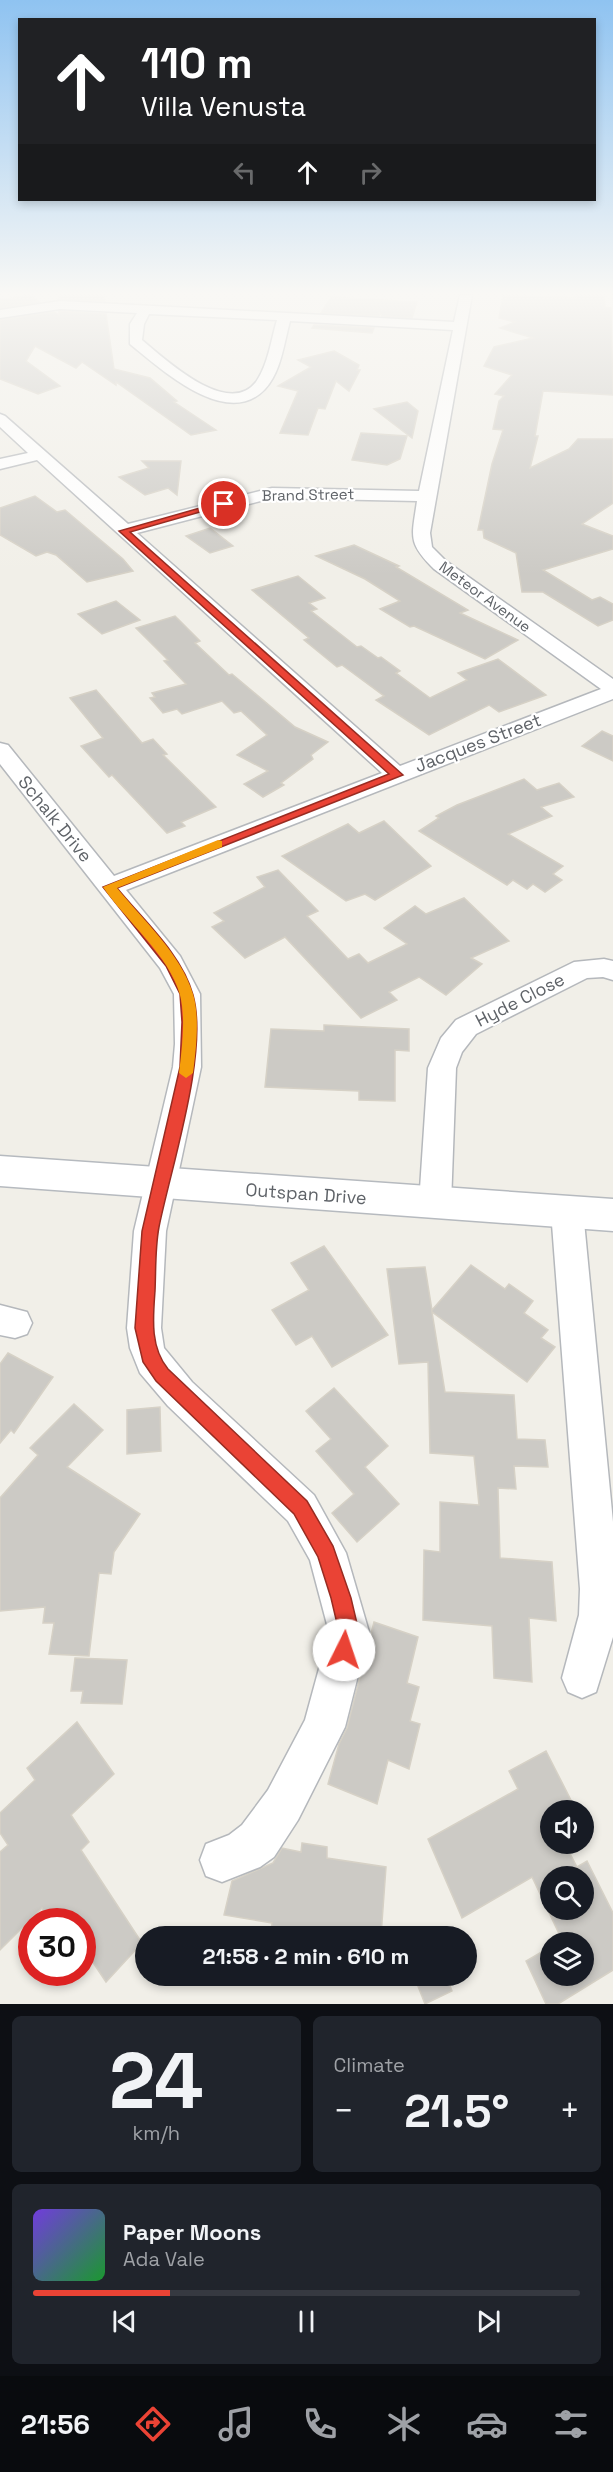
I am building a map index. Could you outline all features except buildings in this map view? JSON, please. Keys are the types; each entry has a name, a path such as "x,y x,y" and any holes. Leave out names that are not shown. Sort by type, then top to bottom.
{"street":[{"path":"197,389 206,394 225,397 245,396 258,389"},
{"name":"Meteor Avenue","path":"446,389 426,496 422,533 423,548 430,558 613,690"},
{"path":"0,419 397,775"},
{"path":"0,464 39,455"},
{"name":"Brand Street","path":"123,531 244,498 272,494 426,496"},
{"name":"Jacques Street","path":"109,887 613,690"},
{"name":"Schalk Drive","path":"2,756 171,963 187,994 189,1033 187,1067 150,1231 144,1328 152,1362 180,1394 301,1508 327,1553 349,1632 324,1727 283,1805 258,1841 244,1851 222,1860"},
{"name":"Hyde Close","path":"435,1204 442,1068 446,1051 454,1039 466,1027 583,969 613,971"},
{"name":"Outspan Drive","path":"0,1171 613,1215"},
{"path":"567,1211 600,1589 599,1615 582,1678"}],"slow traffic":[{"path":"186,1073 189,1044 187,994 171,963 109,887 218,844"}],"route":[{"path":"224,504 123,531 397,775 109,887 171,963 187,994 189,1044 187,1067 150,1231 144,1328 152,1362 162,1375 301,1508 327,1553 341,1598 349,1632 344,1650"}]}
